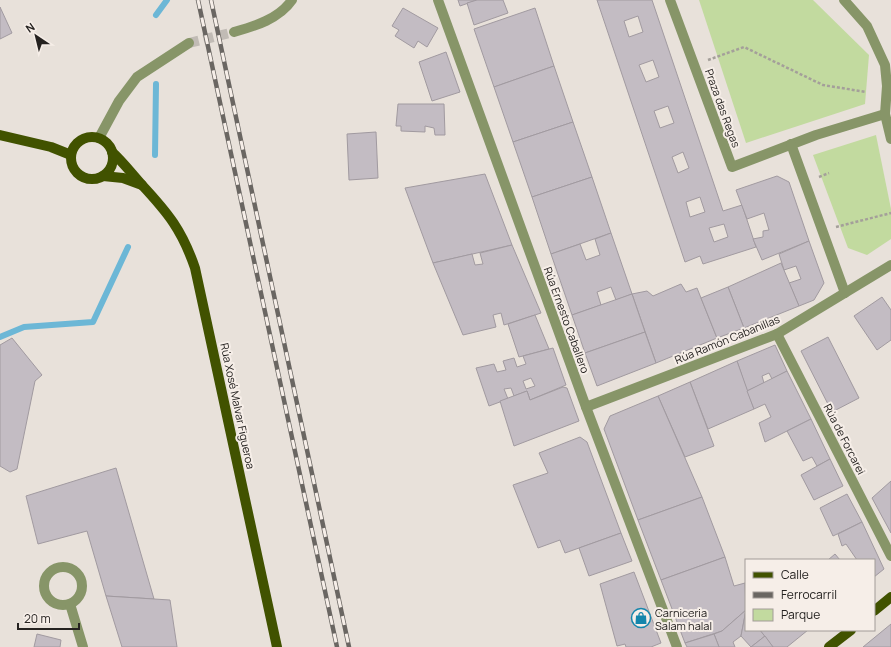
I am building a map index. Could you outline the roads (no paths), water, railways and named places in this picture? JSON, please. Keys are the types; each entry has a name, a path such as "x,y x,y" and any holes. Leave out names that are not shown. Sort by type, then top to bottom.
{"main road":[{"path":"0,135 51,148 71,155 73,149 82,140 87,138 99,138"},
{"name":"Rúa Xosé Malvar Figueroa","path":"99,138 106,142 112,152 157,200 174,222 187,245 195,268 277,647"},
{"path":"103,176 112,166 112,152"},
{"name":"Rúa Xosé Malvar Figueroa","path":"71,155 71,162 78,173 90,179 103,176 122,178 142,185"},
{"path":"875,610 891,597"},
{"path":"829,647 850,631"}],"street":[{"path":"234,32 258,25 285,10 292,0"},
{"name":"Rúa Ernesto Caballero","path":"438,0 586,407 677,647"},
{"name":"Praza das Regas","path":"670,0 732,167 790,144 885,114"},
{"path":"844,0 867,26 888,61 885,114 891,139"},
{"path":"99,138 119,100 138,77 188,43"},
{"path":"790,144 845,293"},
{"name":"Rúa Ramón Cabanillas","path":"586,407 777,334 891,265"},
{"name":"Rúa de Forcarei","path":"777,334 891,556"},
{"path":"70,604 83,647"}],"waterway":[{"path":"156,15 167,0"},
{"path":"155,155 156,84"},
{"path":"0,337 24,327 93,322 128,247"}],"tunnel":[{"path":"189,43 234,32"}],"railway":[{"path":"198,0 337,647"},
{"path":"211,0 349,647"}],"place":[{"name":"Carniceria Salam halal","path":"641,618"}]}
